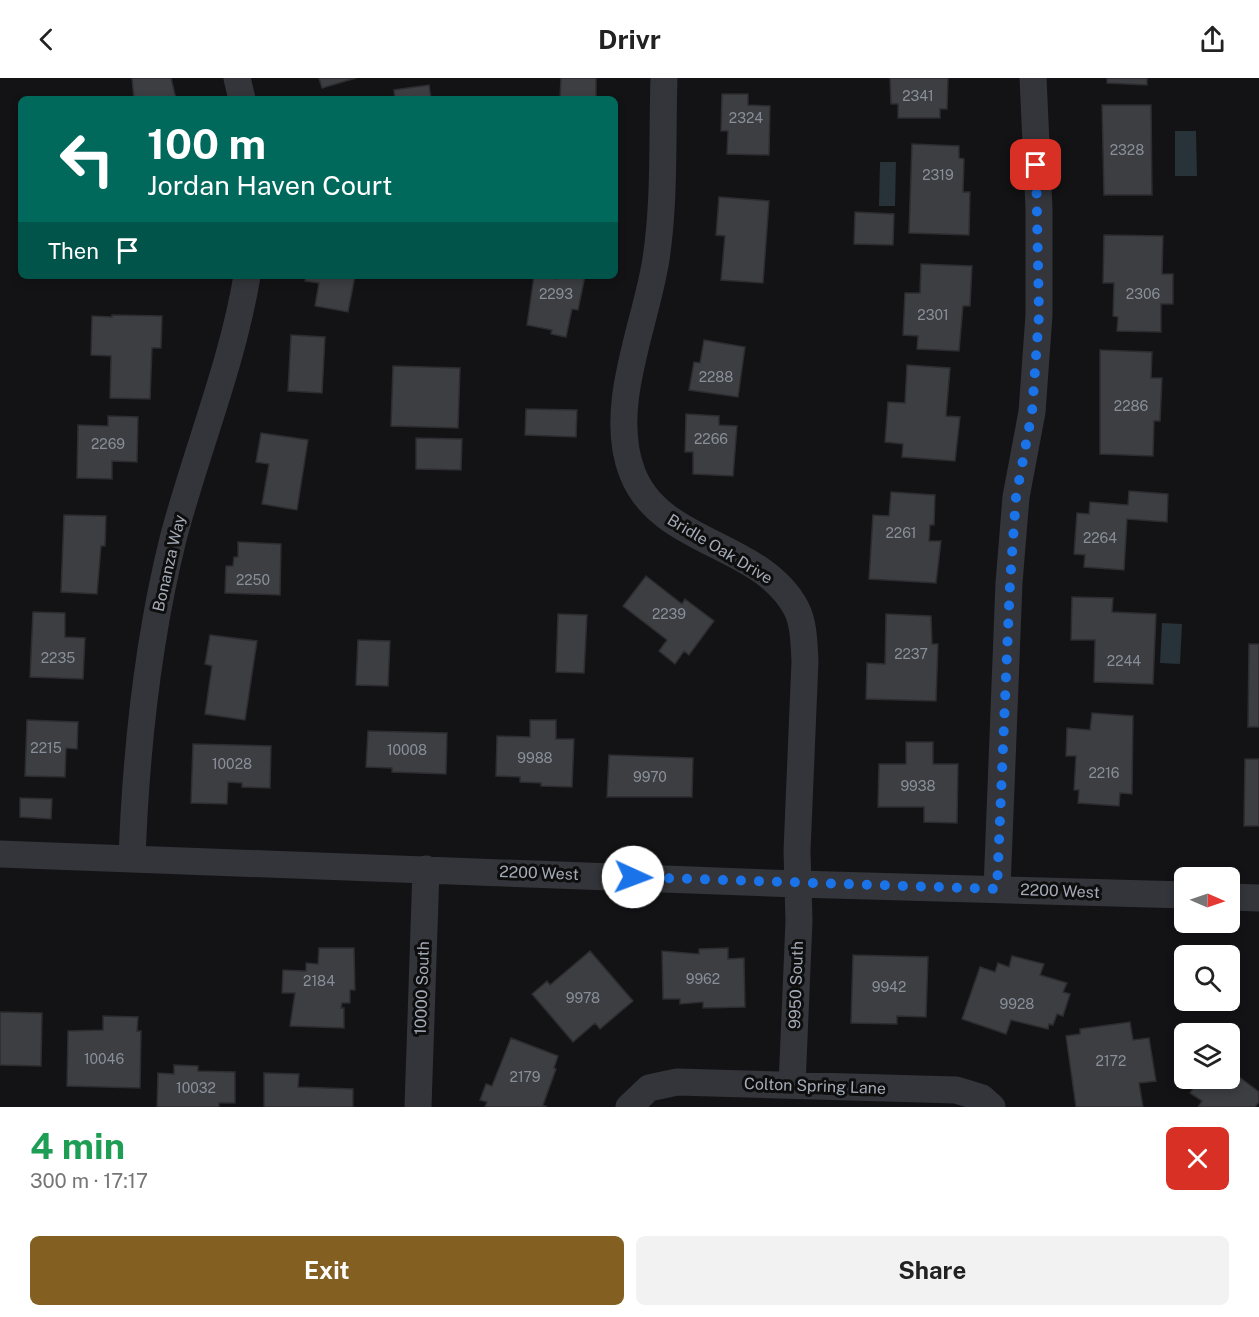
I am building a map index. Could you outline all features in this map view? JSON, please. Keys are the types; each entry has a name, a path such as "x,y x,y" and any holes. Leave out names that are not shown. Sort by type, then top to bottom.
{"street":[{"path":"237,78 241,96"},
{"name":"Bridle Oak Drive","path":"664,78 656,258 625,401 625,448 632,474 645,497 664,515 763,572 782,588 797,609 803,634 805,661 797,884"},
{"path":"997,889 1010,572 1016,497 1032,412 1039,315 1039,210 1032,78"},
{"name":"Bonanza Way","path":"132,858 142,701 156,616 184,499 234,334 246,279"},
{"name":"2200 West","path":"0,854 797,884 1174,895"},
{"name":"10000 South","path":"418,1107 426,869"},
{"name":"9950 South","path":"792,1085 799,921 797,884"},
{"path":"1240,897 1259,897"},
{"name":"Colton Spring Lane","path":"634,1102 649,1088 677,1082 956,1090 976,1096 992,1107"}],"shaded area":[{"path":"1175,131 1196,131 1197,176 1175,176"},
{"path":"880,162 896,162 895,206 879,206"},
{"path":"1162,623 1182,624 1180,664 1160,663"}],"building":[{"path":"132,78 171,78 175,96 134,96"},
{"path":"319,78 356,78 322,88"},
{"path":"561,78 596,78 596,96 560,96"},
{"path":"890,78 948,78 947,109 940,109 940,118 898,118 898,104 891,104"},
{"path":"1107,78 1147,78 1147,85 1107,83"},
{"path":"429,85 431,96 395,96 394,90"},
{"path":"722,94 748,94 748,105 770,106 769,155 727,154 728,131 721,131"},
{"path":"1102,105 1151,105 1152,195 1104,195"},
{"path":"912,144 959,146 959,158 964,159 963,192 970,192 969,235 909,233"},
{"path":"719,197 769,201 763,283 721,280 725,236 716,235"},
{"path":"855,212 894,214 893,245 854,244"},
{"path":"1104,235 1163,236 1162,274 1173,274 1173,304 1161,304 1161,332 1117,331 1118,317 1113,316 1114,283 1103,283"},
{"path":"921,264 972,266 970,306 963,306 959,351 917,349 918,336 903,335 905,293 920,293"},
{"path":"305,279 354,279 348,312 315,306 319,283 305,281"},
{"path":"534,279 584,279 578,310 572,309 566,337 551,334 552,330 527,325"},
{"path":"112,315 162,316 161,348 152,348 150,399 110,398 111,356 91,355 92,316 112,317"},
{"path":"291,335 325,337 322,393 288,391"},
{"path":"704,340 745,347 738,397 689,390 694,362 700,363"},
{"path":"1100,350 1152,352 1151,378 1162,378 1160,421 1154,421 1153,456 1100,454"},
{"path":"907,365 950,368 946,416 960,417 955,461 902,457 903,444 885,442 888,402 905,403"},
{"path":"393,366 460,368 458,428 391,426"},
{"path":"526,409 577,410 576,437 525,435"},
{"path":"686,414 719,416 719,425 737,426 733,476 693,474 693,452 685,452"},
{"path":"108,416 138,417 137,462 112,461 112,479 77,478 78,425 108,426"},
{"path":"261,433 308,440 297,510 262,504 269,464 256,462"},
{"path":"416,438 462,439 461,470 416,469"},
{"path":"1129,491 1168,494 1167,522 1127,519 1124,570 1084,567 1085,555 1074,554 1077,513 1089,514 1090,502 1128,505"},
{"path":"891,492 935,495 934,525 930,525 929,541 941,541 936,583 869,579 873,515 889,516"},
{"path":"64,515 106,516 105,546 101,546 97,594 61,592"},
{"path":"238,542 281,544 280,595 225,593 226,566 233,566 234,557 238,557"},
{"path":"646,576 682,604 685,599 714,621 689,655 684,651 675,664 659,651 667,640 623,606"},
{"path":"1072,597 1113,598 1112,612 1156,614 1153,684 1094,682 1095,640 1071,640"},
{"path":"33,612 65,613 65,637 85,638 83,679 30,677"},
{"path":"558,614 587,615 584,673 556,672"},
{"path":"886,614 931,616 932,644 938,644 936,701 866,699 867,663 885,664"},
{"path":"210,635 257,641 245,720 205,714 212,666 205,664"},
{"path":"358,640 390,641 388,686 356,685"},
{"path":"1249,644 1259,644 1259,727 1248,727"},
{"path":"1092,713 1133,716 1132,794 1120,793 1119,806 1078,803 1079,790 1074,790 1076,756 1066,756 1067,728 1090,730"},
{"path":"27,720 78,722 77,749 66,748 65,777 25,776"},
{"path":"530,720 556,720 556,739 574,739 572,787 541,786 541,783 520,782 520,777 496,776 497,736 530,737"},
{"path":"368,731 447,733 446,774 392,772 392,768 366,767"},
{"path":"906,742 933,742 933,764 958,764 957,823 924,822 924,807 878,807 879,764 906,764"},
{"path":"193,744 271,746 270,788 242,787 242,783 228,782 227,804 191,803"},
{"path":"609,755 693,758 692,797 607,797"},
{"path":"1245,759 1259,759 1259,826 1244,826"},
{"path":"20,798 52,799 51,819 20,817"},
{"path":"319,948 354,948 355,990 350,990 350,1003 342,1003 344,1028 290,1026 295,993 282,993 283,970 306,971 306,963 318,964"},
{"path":"728,948 728,959 744,958 745,1007 703,1008 703,1002 680,1004 680,999 663,999 662,951 699,954 699,949"},
{"path":"590,951 633,1001 600,1029 595,1023 573,1042 532,994 547,981 550,985"},
{"path":"853,955 928,957 926,1017 897,1016 897,1024 851,1023"},
{"path":"1012,956 1044,964 1040,975 1067,983 1063,992 1070,994 1063,1016 1057,1014 1053,1025 1049,1024 1048,1029 1011,1020 1006,1034 962,1019 980,967 995,972 998,963 1009,967"},
{"path":"0,1012 42,1013 41,1066 0,1065"},
{"path":"103,1016 138,1017 137,1031 141,1031 140,1088 67,1086 68,1031 103,1030"},
{"path":"1130,1022 1133,1040 1149,1038 1156,1081 1139,1083 1143,1107 1076,1107 1066,1036 1080,1034 1080,1029"},
{"path":"511,1038 558,1056 554,1068 556,1069 543,1105 547,1107 485,1107 487,1102 480,1100 486,1084 492,1086"},
{"path":"174,1065 198,1066 198,1071 235,1072 235,1103 219,1103 219,1107 157,1107 158,1073 174,1074"},
{"path":"264,1073 299,1074 298,1087 353,1089 353,1107 264,1107"},
{"path":"1240,1078 1259,1092 1259,1102 1255,1107 1198,1107 1202,1101 1190,1093 1193,1089 1240,1089"}],"route":[{"path":"633,877 997,889 1010,583 1016,497 1032,412 1039,315 1039,210 1036,165"}]}
